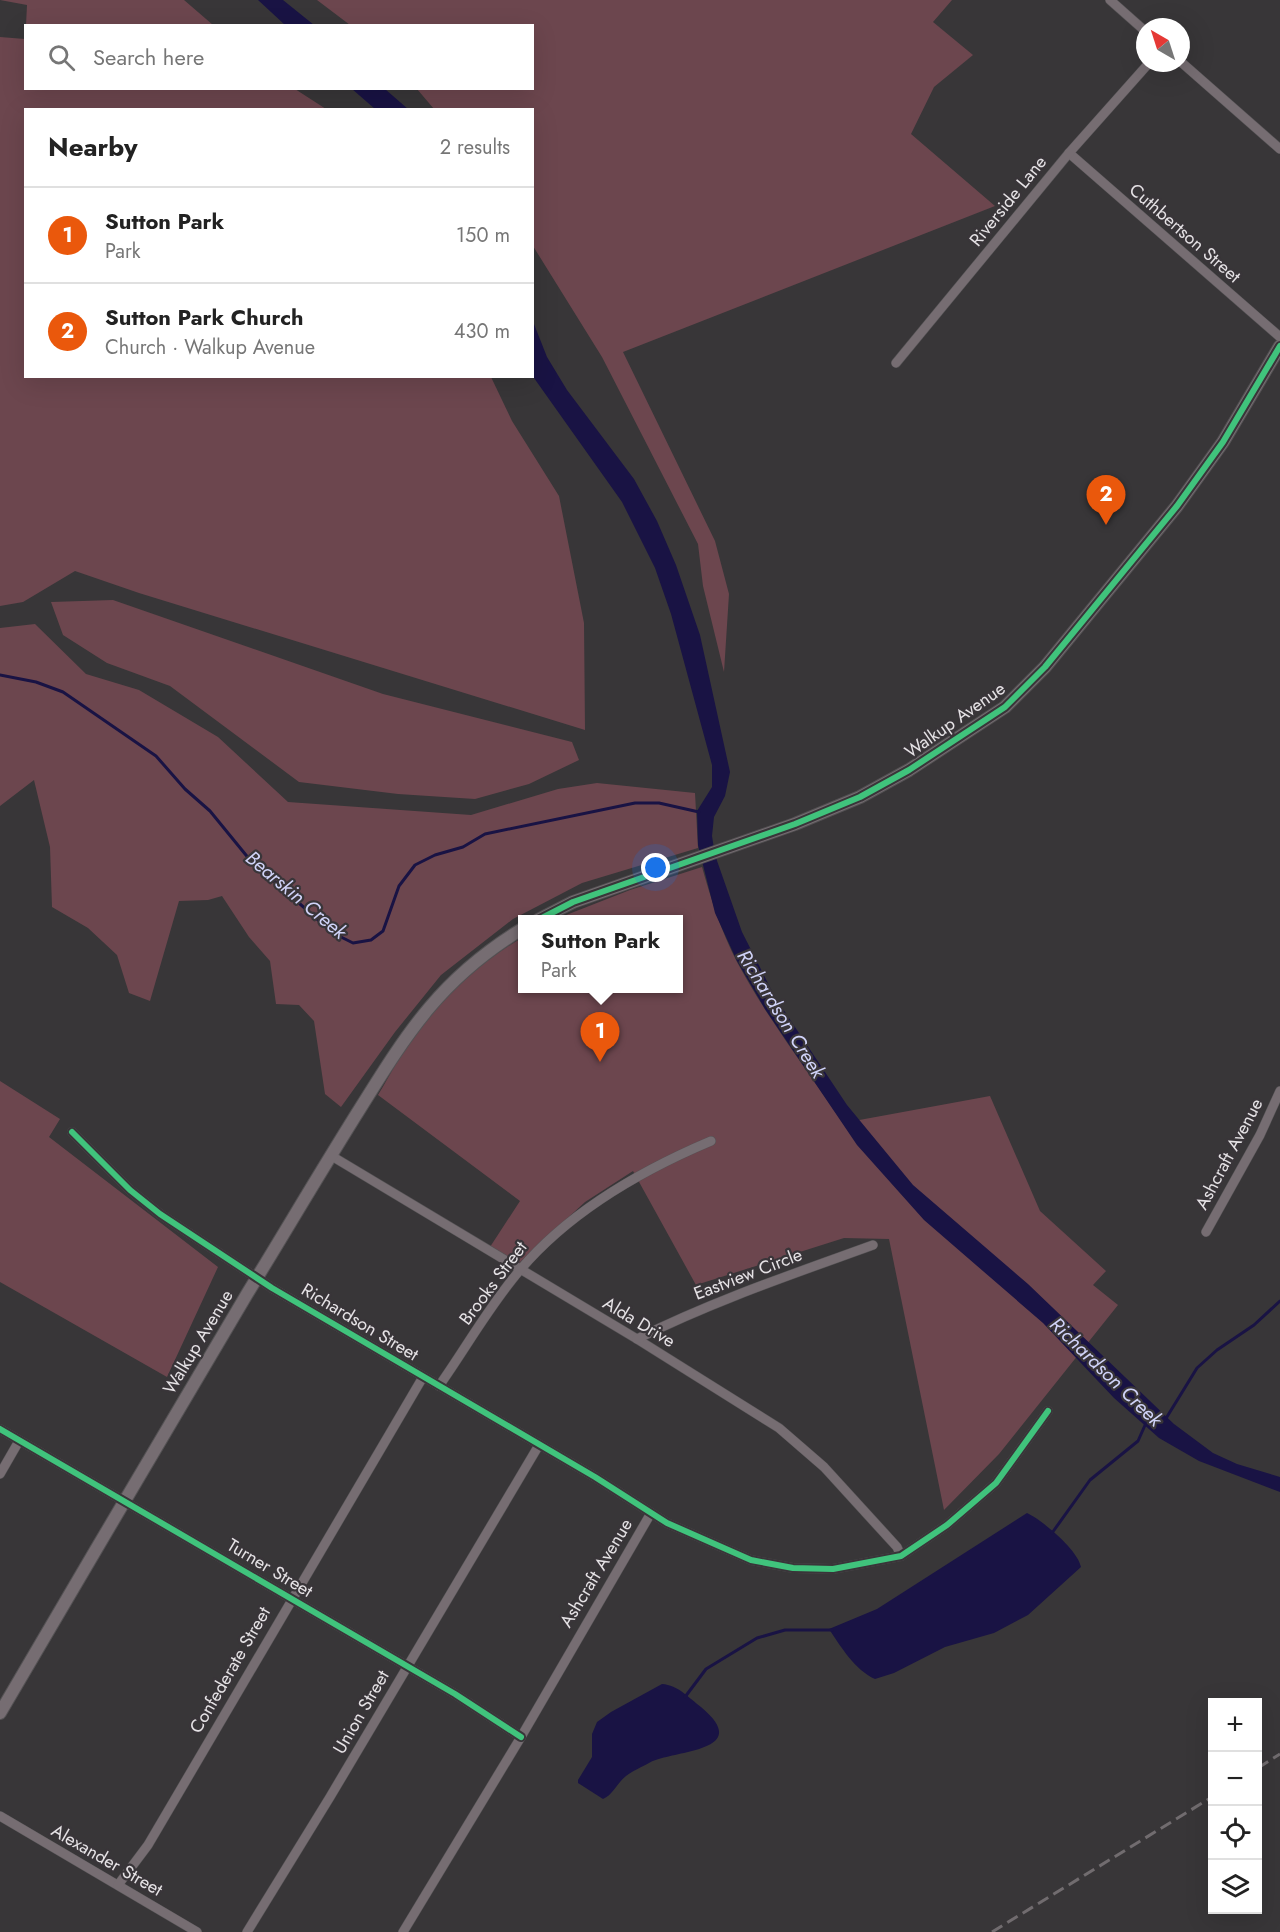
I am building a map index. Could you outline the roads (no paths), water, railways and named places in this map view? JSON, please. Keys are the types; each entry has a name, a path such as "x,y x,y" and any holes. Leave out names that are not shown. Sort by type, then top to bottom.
{"street":[{"path":"1110,0 1136,23"},
{"path":"1190,70 1280,149"},
{"name":"Riverside Lane","path":"896,363 1069,153 1141,72"},
{"name":"Cuthbertson Street","path":"1069,153 1280,338"},
{"name":"Walkup Avenue","path":"548,915 573,902 742,843 860,797 919,764 1005,707 1065,644 1177,506 1223,442 1280,346"},
{"name":"Walkup Avenue","path":"0,1713 330,1155 393,1053 427,1008 478,957 518,932"},
{"name":"Ashcraft Avenue","path":"1206,1232 1260,1135 1280,1091"},
{"name":"Richardson Street","path":"72,1132 130,1191 194,1238 651,1513"},
{"name":"Brooks Street","path":"439,1386 520,1270 553,1235 584,1209 646,1172 711,1141"},
{"name":"Alda Drive","path":"330,1155 637,1339 778,1428 804,1448 889,1539 901,1556"},
{"name":"Eastview Circle","path":"637,1339 677,1319 873,1245"},
{"name":"Confederate Street","path":"118,1885 148,1845 291,1598 423,1377"},
{"name":"Ashcraft Avenue","path":"403,1932 521,1737 651,1513 713,1545 751,1560 793,1568 833,1569 901,1556 947,1525 996,1483 1048,1411"},
{"name":"Turner Street","path":"0,1429 291,1598 521,1737"},
{"path":"0,1474 19,1441"},
{"name":"Union Street","path":"247,1932 539,1445"},
{"name":"Alexander Street","path":"0,1816 197,1932"}],"water":[{"path":"258,0 283,0 313,24 284,24"},
{"path":"353,90 386,90 407,108 374,108"},
{"name":"Richardson Creek","path":"534,324 547,357 567,390 634,479 657,521 676,565 700,635 730,772 725,796 714,817 712,836 715,855 742,932 775,997 847,1105 913,1185 1028,1284 1174,1424 1213,1453 1237,1464 1280,1477 1280,1492 1199,1461 1159,1438 1114,1398 1043,1323 924,1220 857,1145 765,1009 737,961 715,913 698,845 697,811 712,787 712,765 671,614 655,568 622,502 534,378"},
{"path":"1027,1513 1067,1544 1081,1567 1028,1615 994,1633 945,1647 894,1673 875,1679 855,1664 829,1629 877,1609"},
{"path":"662,1684 683,1693 715,1722 719,1733 714,1742 689,1752 660,1759 637,1769 626,1776 610,1795 603,1799 578,1783 592,1757 592,1734 597,1722"}],"waterway":[{"name":"Bearskin Creek","path":"0,675 36,682 63,692 156,756 185,789 210,811 250,860 333,933 353,943 371,940 383,931 399,886 415,865 435,855 463,847 485,834 635,803 659,803 699,812"},
{"name":"Richardson Creek","path":"1165,1420 1197,1368 1217,1350 1254,1325 1280,1301"},
{"name":"Richardson Creek","path":"1052,1533 1090,1480 1138,1441 1146,1423"},
{"path":"685,1697 706,1669 757,1638 785,1630 832,1630"}],"railway":[{"path":"1262,1765 1280,1754"},
{"path":"992,1932 1208,1799"}],"place":[{"name":"Sutton Park Church","path":"1106,525"},
{"name":"Sutton Park","path":"600,1062"}]}
